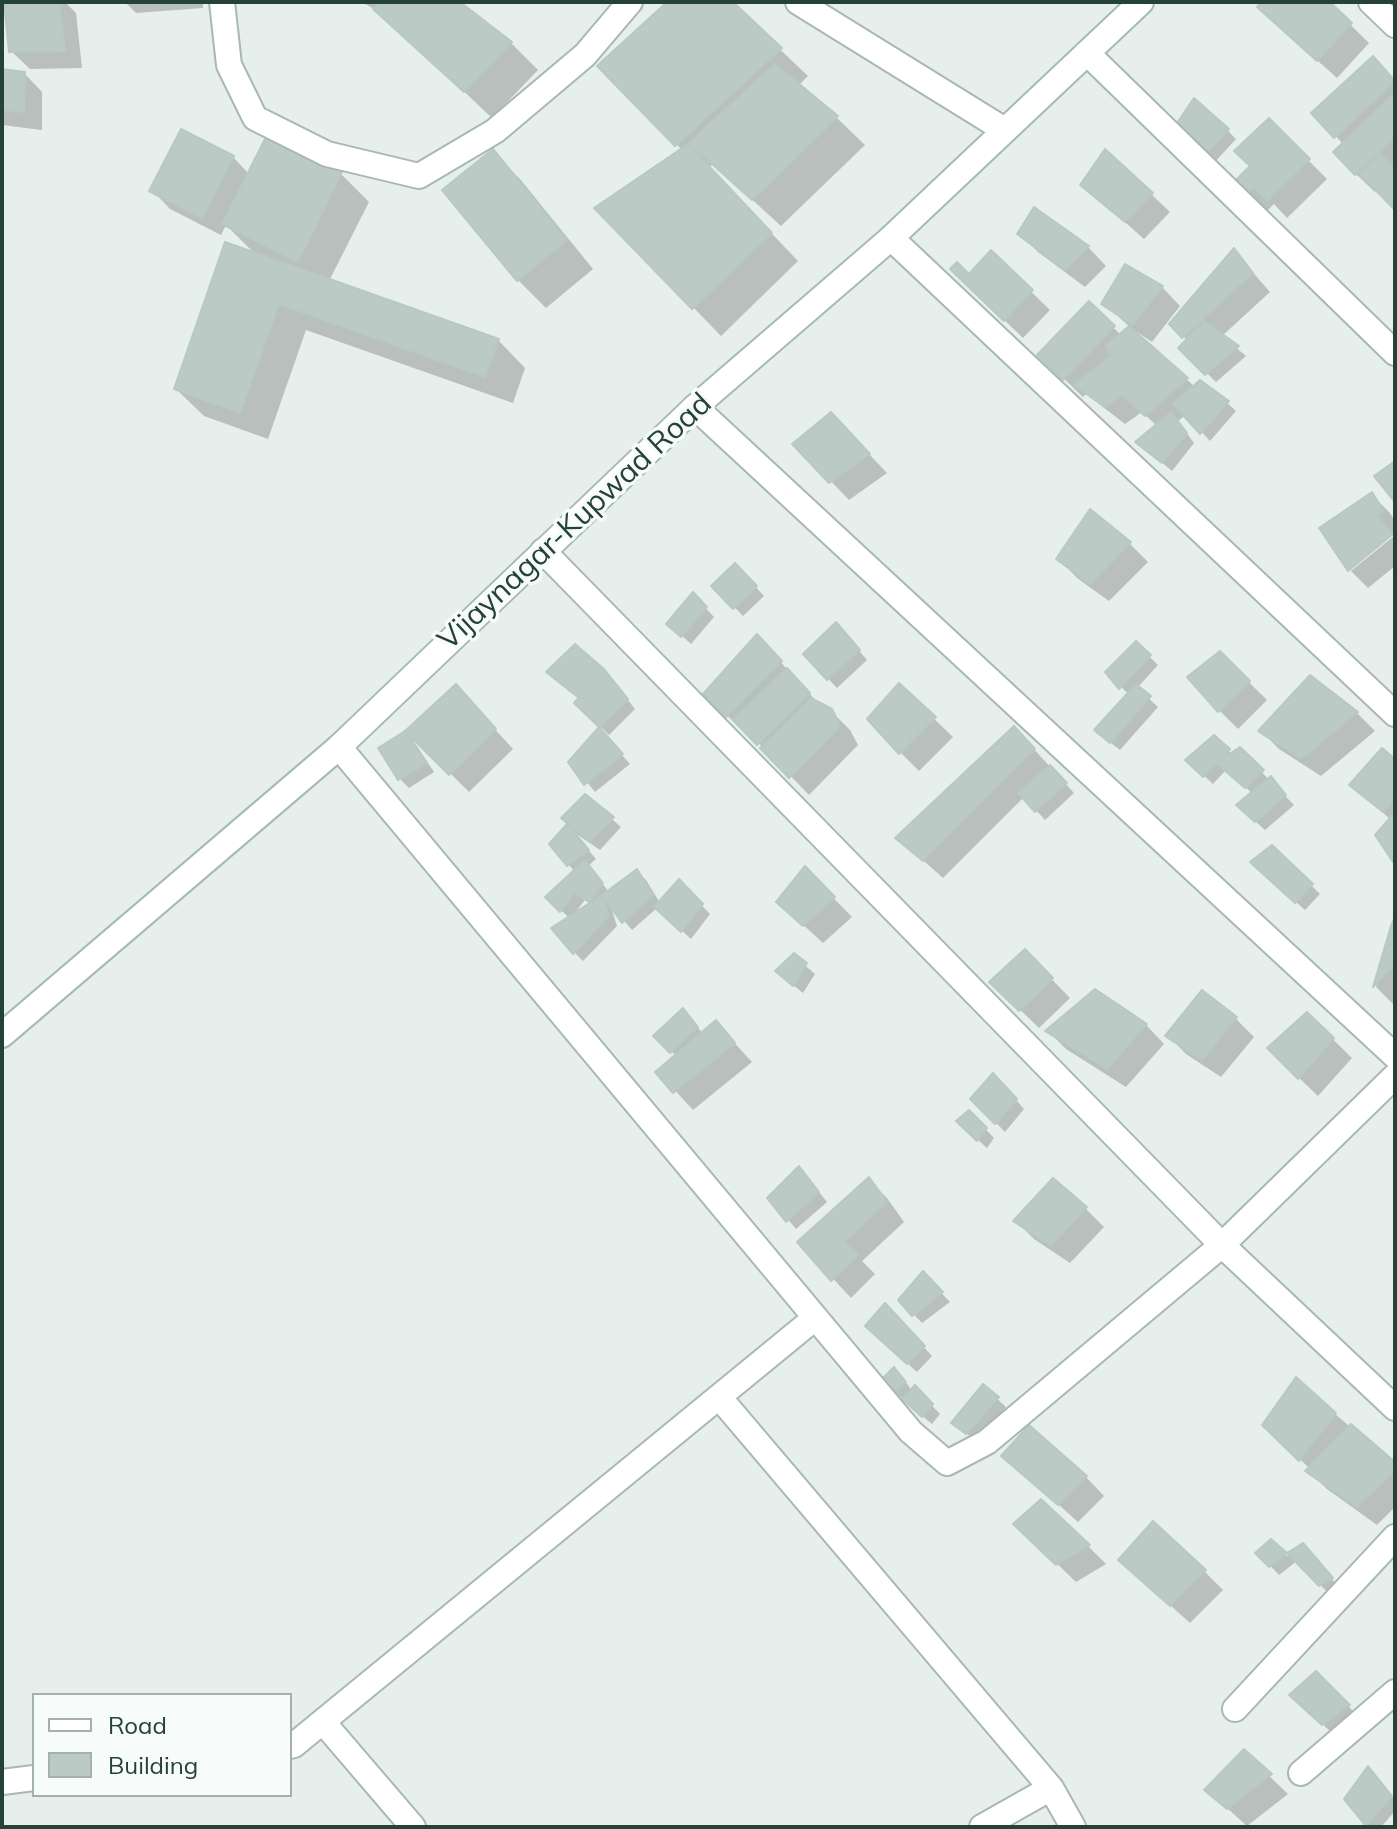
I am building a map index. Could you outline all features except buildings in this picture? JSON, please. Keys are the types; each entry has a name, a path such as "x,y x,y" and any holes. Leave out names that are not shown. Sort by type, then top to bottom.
{"street":[{"path":"222,2 229,65 255,118 327,154 419,176 495,131 585,55 630,2"},
{"path":"798,2 1003,129"},
{"name":"Vijaynagar-Kupwad Road","path":"2,1035 339,747 695,407 891,238 1141,2"},
{"path":"1371,2 1395,25"},
{"path":"1087,53 1395,353"},
{"path":"891,238 1395,714"},
{"path":"695,407 1395,1056"},
{"path":"543,551 1222,1245 1395,1408"},
{"path":"339,747 911,1432 947,1463 987,1442 1222,1245 1395,1076"},
{"path":"292,1746 815,1318"},
{"path":"719,1397 1051,1788 1073,1827"},
{"path":"1235,1709 1395,1537"},
{"path":"1301,1773 1395,1692"},
{"path":"323,1722 413,1827"},
{"path":"2,1782 32,1778"},
{"path":"982,1827 1051,1788"}]}
